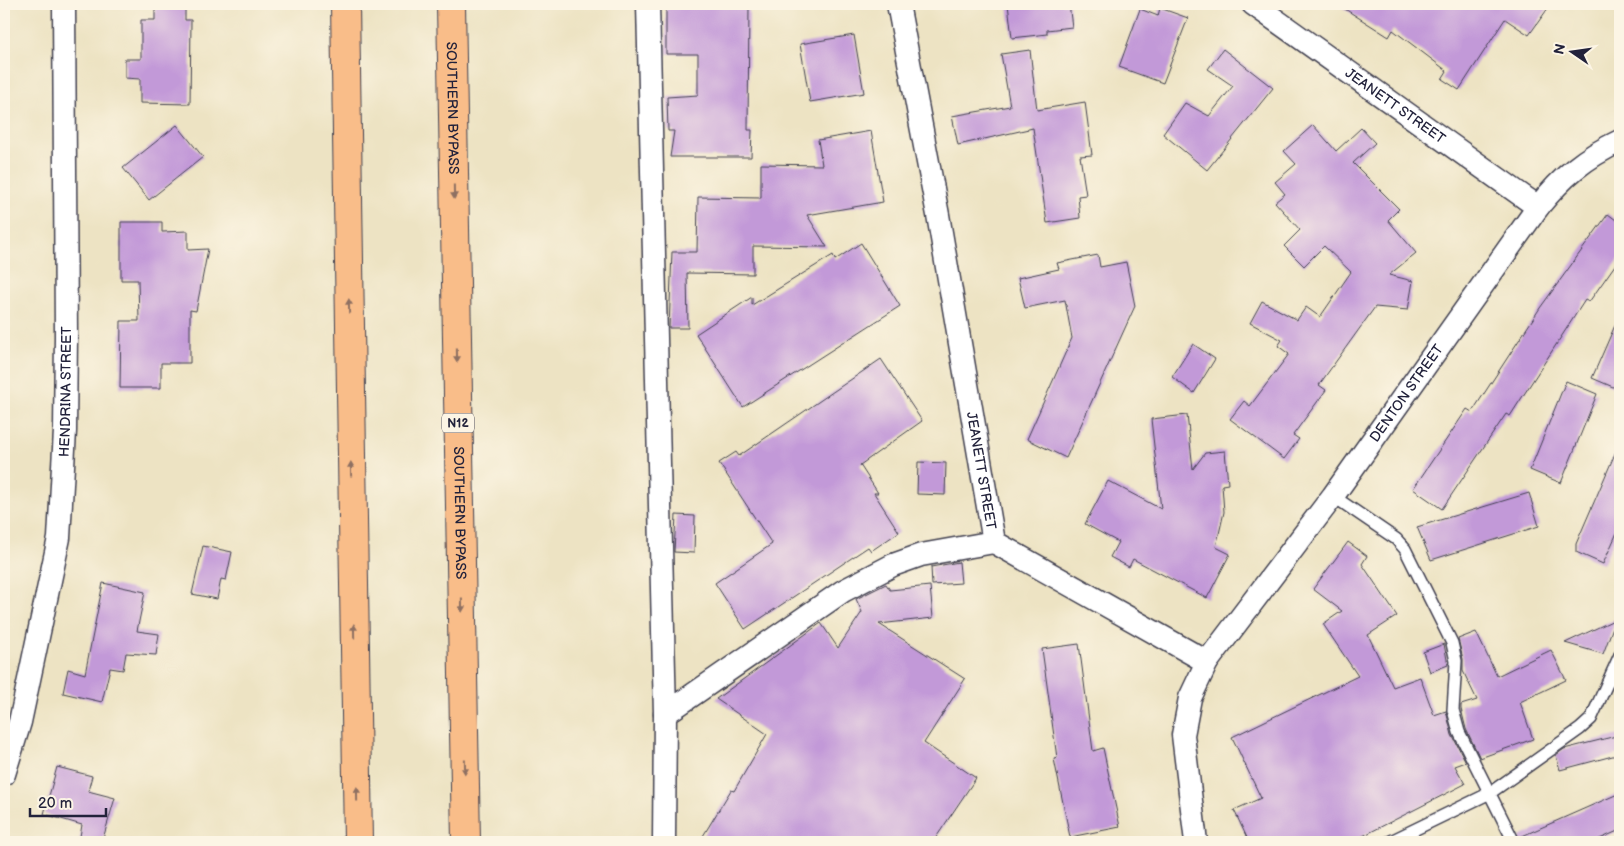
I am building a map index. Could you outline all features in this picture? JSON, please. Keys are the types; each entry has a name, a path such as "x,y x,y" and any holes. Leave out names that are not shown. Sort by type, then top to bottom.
{"highway":[{"path":"345,4 358,842"},
{"name":"SOUTHERN BYPASS","path":"450,4 466,842"}],"street":[{"name":"HENDRINA STREET","path":"4,774 20,722 59,538 65,431 66,355 64,4"},
{"path":"648,4 666,714 664,842"},
{"name":"JEANETT STREET","path":"898,4 938,215 994,542 1207,662"},
{"name":"JEANETT STREET","path":"1253,4 1538,207"},
{"name":"DENTON STREET","path":"1207,662 1333,496 1559,180 1581,162 1620,141"},
{"path":"666,714 843,591 893,565 921,555 994,542"},
{"path":"1196,842 1183,735 1190,698 1207,662"}],"lane":[{"path":"1333,496 1396,539 1405,549 1452,643 1456,661 1453,710 1463,740 1514,842"},
{"path":"1389,842 1490,793 1568,738 1591,719 1620,655"}],"building":[{"path":"155,4 185,4 185,20 191,20 190,104 140,103 140,79 125,78 125,59 141,59 141,20 155,20"},
{"path":"666,4 749,4 748,130 752,130 751,157 670,157 674,131 668,131 667,97 698,95 698,54 666,54"},
{"path":"1008,4 1069,4 1072,27 1047,30 1047,34 1012,38"},
{"path":"1337,4 1551,4 1529,35 1505,19 1459,90 1442,79 1447,71 1393,30 1389,37"},
{"path":"1160,8 1188,18 1163,83 1119,67 1140,9 1158,16"},
{"path":"854,35 864,93 810,102 800,44"},
{"path":"1223,49 1273,88 1207,170 1163,134 1185,103 1209,116 1233,86 1208,69"},
{"path":"1030,50 1037,110 1085,102 1092,155 1080,156 1086,195 1078,196 1080,218 1047,223 1033,128 958,145 952,116 1010,106 1001,54"},
{"path":"177,125 203,157 149,200 123,168"},
{"path":"1313,125 1336,151 1361,128 1375,143 1353,163 1399,209 1388,220 1416,253 1389,275 1413,281 1408,310 1375,307 1319,385 1326,390 1293,435 1299,439 1284,459 1230,419 1244,401 1250,406 1289,354 1278,346 1282,340 1250,323 1262,301 1297,320 1306,307 1320,317 1351,272 1324,246 1304,266 1284,246 1300,230 1275,202 1285,194 1275,182 1296,164 1284,151"},
{"path":"871,131 883,202 807,215 827,247 753,246 753,274 687,273 688,328 669,328 672,252 697,252 698,197 761,198 761,164 822,165 818,140"},
{"path":"1608,214 1620,223 1620,258 1589,302 1585,300 1510,416 1506,414 1442,509 1413,489 1467,409 1472,412 1540,308"},
{"path":"121,222 162,222 162,232 188,231 188,250 208,249 196,311 190,310 190,363 161,363 161,388 120,388 121,321 139,321 138,280 121,280"},
{"path":"861,243 900,306 743,407 696,334 752,297 752,305 833,255 835,260"},
{"path":"1098,255 1100,267 1126,262 1135,306 1066,458 1027,439 1072,338 1065,300 1025,308 1018,278 1059,269 1057,263"},
{"path":"1620,314 1620,390 1592,378"},
{"path":"1193,344 1215,359 1194,393 1172,377"},
{"path":"881,359 922,421 860,465 878,493 874,493 899,532 871,551 868,547 745,629 715,583 772,544 719,463 736,452 739,456"},
{"path":"1566,381 1597,394 1561,483 1530,470"},
{"path":"1187,415 1193,469 1205,453 1225,451 1228,484 1222,485 1224,512 1216,547 1230,554 1207,598 1133,559 1129,567 1110,557 1118,542 1085,524 1108,481 1161,509 1151,419"},
{"path":"1620,442 1620,526 1603,564 1576,552 1576,544"},
{"path":"918,462 946,463 945,495 917,494"},
{"path":"1529,493 1539,526 1431,560 1417,527"},
{"path":"676,515 695,516 694,553 674,552"},
{"path":"1348,542 1367,556 1362,564 1397,616 1368,635 1393,687 1420,677 1434,715 1446,711 1452,735 1466,762 1455,766 1465,784 1351,842 1249,842 1234,810 1261,798 1232,737 1358,676 1323,624 1342,611 1313,589"},
{"path":"203,546 232,552 226,580 221,579 217,599 192,594"},
{"path":"959,562 961,583 932,585 931,567"},
{"path":"103,583 145,592 137,631 159,634 156,655 126,653 123,670 110,668 102,702 63,693 68,669 85,674"},
{"path":"886,584 890,590 930,586 933,618 879,624 965,679 924,743 976,778 933,842 700,841 731,790 734,791 767,734 716,699 821,623 838,648 862,612 856,599"},
{"path":"1616,619 1603,654 1565,643"},
{"path":"1476,632 1497,676 1551,650 1566,680 1520,702 1533,739 1480,758 1466,729 1461,709 1461,705 1477,700 1463,671 1463,659 1458,639"},
{"path":"1079,644 1093,751 1103,748 1120,827 1070,837 1054,759 1057,758 1042,649"},
{"path":"1444,644 1448,665 1430,672 1423,652"},
{"path":"1620,735 1620,754 1560,770 1556,755 1564,749"},
{"path":"57,767 92,776 88,791 115,798 102,842 79,842 82,825 44,814"},
{"path":"1620,793 1620,830 1593,842 1521,842 1520,837"}]}
